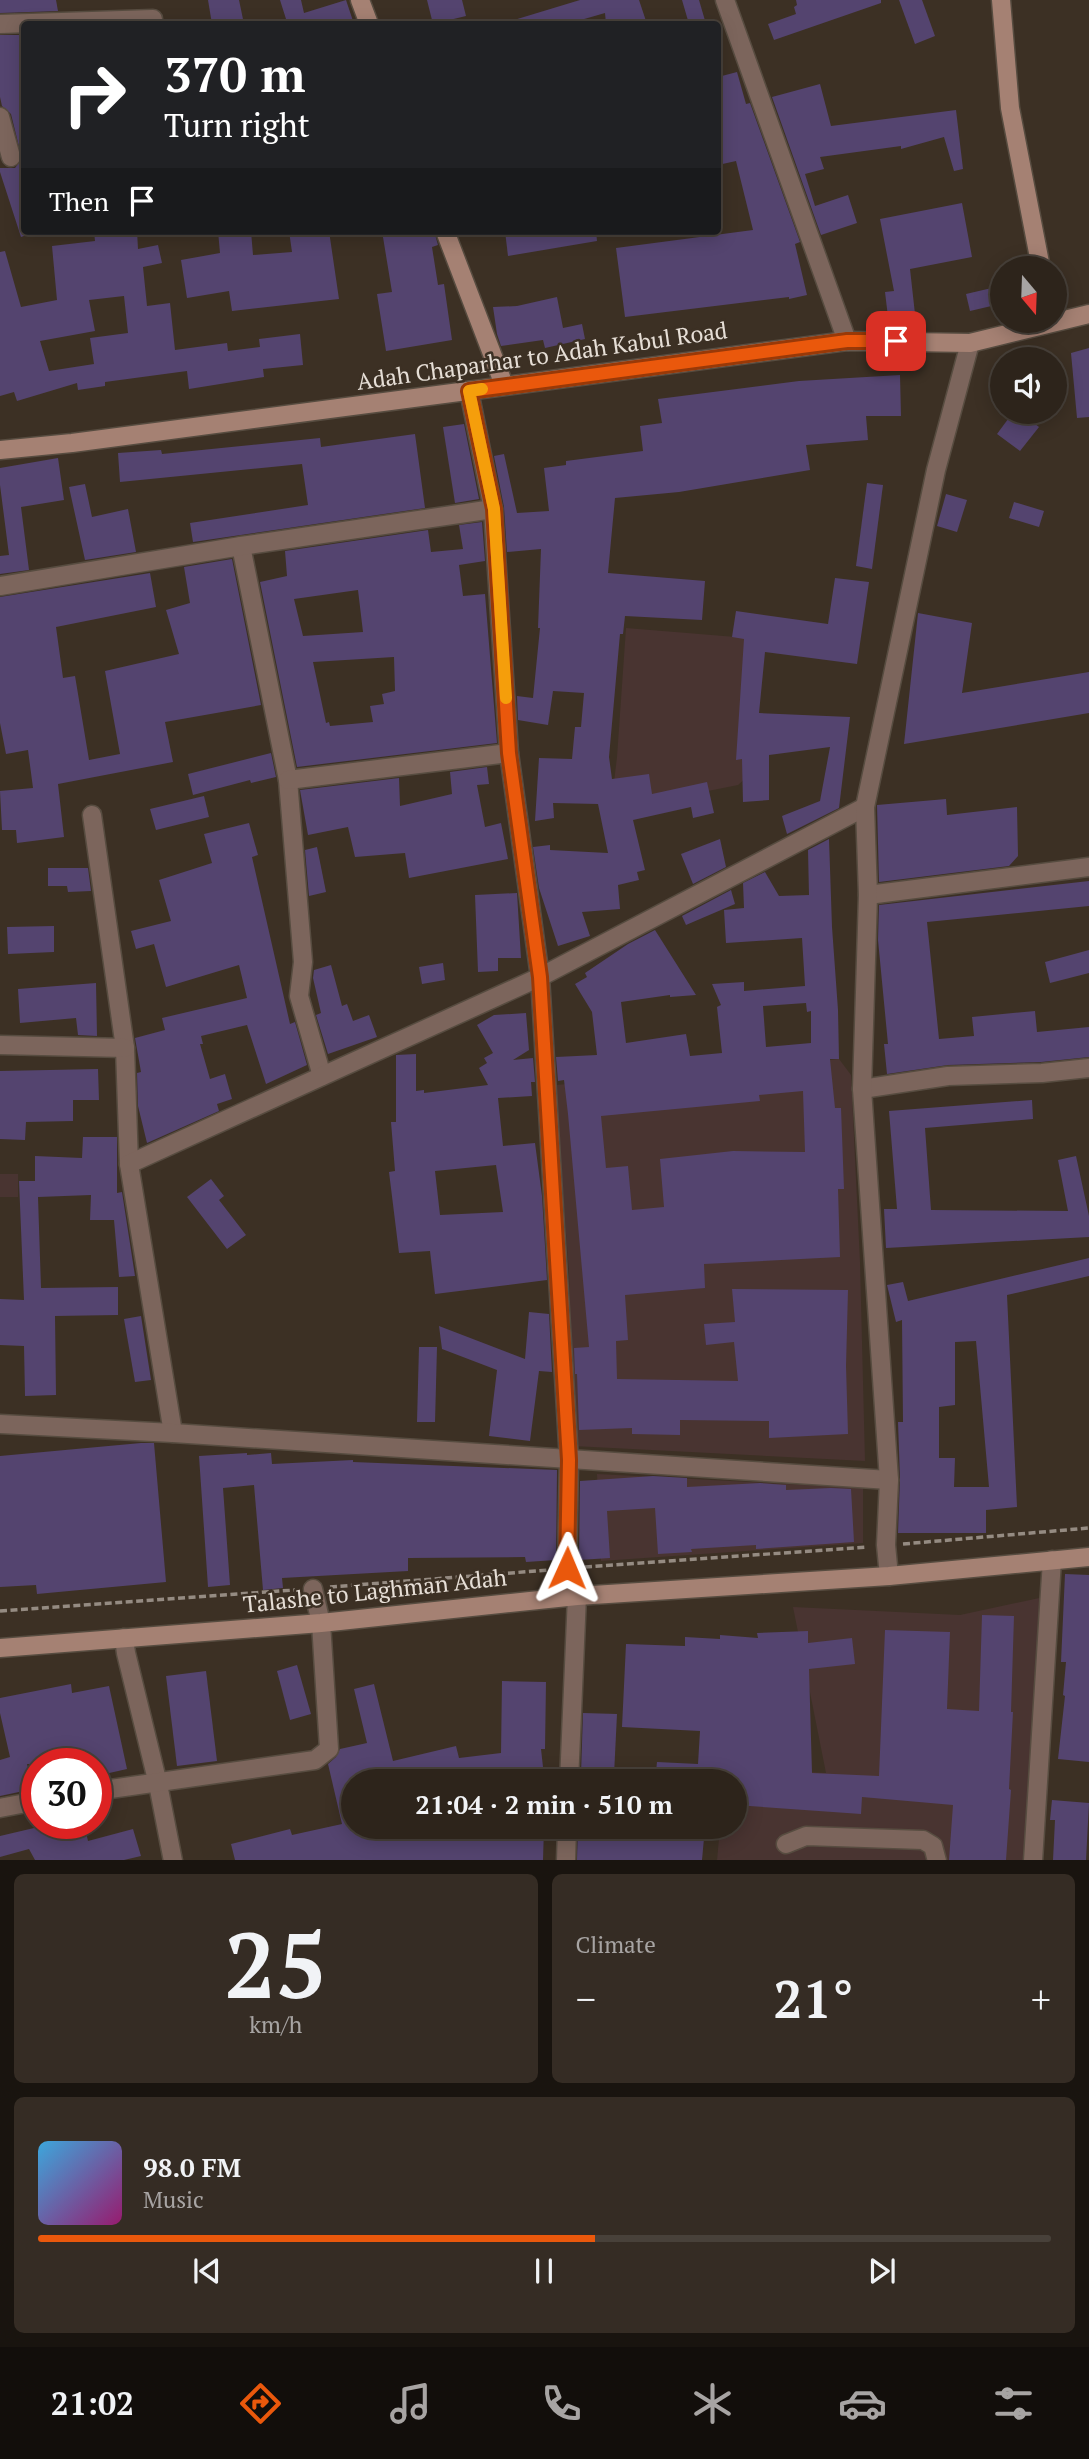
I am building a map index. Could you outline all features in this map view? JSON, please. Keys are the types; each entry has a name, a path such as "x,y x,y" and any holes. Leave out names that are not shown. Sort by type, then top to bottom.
{"main road":[{"path":"360,0 368,21"},
{"path":"1001,0 1010,108 1039,256"},
{"path":"447,235 504,385"},
{"name":"Adah Chaparhar to Adah Kabul Road","path":"1068,319 1089,314"},
{"name":"Adah Chaparhar to Adah Kabul Road","path":"0,450 72,443 847,341 970,343 1009,333"},
{"name":"Talashe to Laghman Adah","path":"0,1648 321,1623 577,1596 888,1576 1089,1557"}],"street":[{"path":"725,0 847,341"},
{"path":"92,21 153,19"},
{"path":"0,24 21,23"},
{"path":"0,117 12,157"},
{"path":"888,1576 886,1545 889,1480 862,1089 868,895 865,807 936,470 970,343"},
{"path":"469,391 494,509 509,753 540,977 569,1460 567,1568 577,1596 570,1769"},
{"path":"0,586 241,546 494,509"},
{"path":"241,546 288,780 303,962 299,996 322,1076"},
{"path":"288,780 509,753"},
{"path":"129,1164 540,977 865,807"},
{"path":"92,815 125,1048 129,1164 173,1433"},
{"path":"868,895 1089,867"},
{"path":"0,1045 125,1048"},
{"path":"862,1089 948,1076 1042,1073 1089,1068"},
{"path":"0,1424 889,1480"},
{"path":"1033,1860 1052,1560"},
{"path":"112,1789 315,1760 329,1749 321,1623 313,1589"},
{"path":"124,1638 173,1860"},
{"path":"0,1808 21,1804"},
{"path":"786,1844 806,1836 923,1840 933,1846 937,1860"},
{"path":"566,1860 567,1839"}],"path":[{"path":"0,1611 1089,1528"}],"shaded area":[{"path":"626,628 748,638 750,774 738,785 653,802 611,807"},
{"path":"839,1059 851,1075 860,1262 865,1461 573,1446 569,1273 555,1085 699,1075"},
{"path":"0,1174 18,1174 18,1197 0,1197"},
{"path":"597,1474 863,1488 863,1543 601,1561"},
{"path":"1044,1597 1034,1801 1024,1860 717,1860 719,1839 747,1839 747,1769 826,1773 793,1607 960,1615"}],"building":[{"path":"0,0 56,0 58,11 0,13"},
{"path":"208,0 239,0 243,21 212,21"},
{"path":"280,0 301,0 304,13 346,0 353,21 278,21 286,19"},
{"path":"427,0 462,0 466,16 432,21"},
{"path":"580,0 639,0 646,21 606,21 605,13 577,21 514,20"},
{"path":"682,0 699,0 705,21 688,21"},
{"path":"796,0 881,0 881,3 774,40 768,24 796,14"},
{"path":"899,0 922,0 935,36 915,44"},
{"path":"0,35 21,35 21,155 11,114 2,106"},
{"path":"737,72 746,104 750,103 800,242 795,244 807,295 625,317 616,248 753,230 736,161 721,164 721,76"},
{"path":"820,84 831,126 956,110 963,169 954,171 944,137 901,149 901,146 820,157 824,169 805,174 815,206 848,195 857,223 821,235 772,97"},
{"path":"21,160 21,235 24,236 21,237 0,172 0,168 15,168"},
{"path":"962,203 972,257 910,269 915,314 888,317 885,292 894,291 880,219"},
{"path":"94,235 137,235 138,249 158,245 162,263 143,267 147,306 170,303 175,350 227,343 228,351 260,347 259,339 300,334 303,365 263,369 264,377 189,389 187,371 105,382 105,386 78,390 77,383 17,401 14,392 0,396 0,252 5,251 21,307 57,300 52,246 95,241","holes":["124,296 128,333 90,338 94,364 49,371 40,341 95,331 89,300"]},
{"path":"218,235 251,235 253,255 292,252 290,235 330,235 339,299 232,311 229,291 187,298 181,260 220,253"},
{"path":"383,235 435,235 438,245 432,247 438,285 444,284 452,340 386,351 377,294 392,292"},
{"path":"505,235 596,235 597,241 508,256"},
{"path":"990,288 990,306 970,311 966,294"},
{"path":"557,297 563,328 582,324 585,339 545,348 543,340 501,346 493,307 517,306"},
{"path":"1089,348 1089,417 1077,418 1071,353"},
{"path":"900,375 901,416 866,416 868,440 806,445 810,470 679,492 615,498 608,573 705,581 702,620 625,616 623,634 620,634 609,757 612,779 649,774 652,794 707,782 714,813 693,818 691,807 633,820 645,870 637,872 639,880 618,885 620,909 582,912 590,936 558,946 539,888 533,847 550,845 550,850 608,853 598,804 553,803 554,818 535,821 539,758 572,759 575,727 581,727 584,693 553,691 548,725 518,720 517,696 533,698 540,628 541,549 507,552 504,507 494,456 504,454 517,513 549,511 544,468 566,465 566,461 643,451 640,426 662,423 658,399 799,381"},
{"path":"464,424 479,499 455,503 443,427"},
{"path":"1004,424 1035,424 1039,427 1020,451 997,434"},
{"path":"415,434 425,508 193,542 190,523 308,505 302,464 120,482 118,453 161,450 162,454 320,438 321,447"},
{"path":"58,458 64,500 21,507 29,570 0,574 0,556 9,555 0,468"},
{"path":"867,483 883,485 872,569 856,566"},
{"path":"85,484 92,517 128,509 136,552 85,560 69,487"},
{"path":"946,494 967,500 957,532 937,526"},
{"path":"1014,502 1044,511 1039,527 1009,518"},
{"path":"482,522 485,561 459,565 463,596 485,594 497,743 297,767 260,582 287,576 285,551 428,530 431,552 463,549 459,525","holes":["358,590 363,632 303,636 294,599","394,657 395,691 382,694 384,704 370,706 373,722 330,726 329,722 326,723 313,662"]},
{"path":"232,559 261,705 165,722 173,762 58,784 64,837 17,843 16,830 2,830 0,791 33,788 28,750 6,754 0,723 0,597 150,573 156,607 56,627 63,678 75,676 89,760 120,754 105,671 179,654 166,610 190,603 184,567"},
{"path":"835,578 869,582 857,664 765,652 759,713 850,717 839,808 787,834 782,816 820,801 830,747 769,755 769,800 743,802 742,759 736,760 744,639 732,637 736,611 828,624"},
{"path":"918,613 972,623 962,693 1089,672 1089,713 904,744"},
{"path":"271,753 276,777 251,783 250,780 193,795 188,774"},
{"path":"487,767 489,784 477,785 485,827 501,823 508,859 409,878 405,853 355,857 348,827 308,835 300,790 399,778 400,806 452,794 450,772"},
{"path":"204,796 209,817 156,830 150,809"},
{"path":"946,799 947,815 1017,807 1018,856 1009,866 879,882 877,805"},
{"path":"249,823 258,855 252,857 290,1024 295,1022 307,1065 266,1084 247,1025 201,1036 203,1044 200,1044 210,1079 225,1074 232,1099 217,1104 219,1111 147,1143 138,1106 137,1073 141,1072 135,1038 165,1030 162,1018 247,998 239,965 166,987 154,944 136,949 131,931 171,921 159,880 212,863 204,834"},
{"path":"720,839 726,867 693,884 681,854"},
{"path":"829,839 839,1059 830,1059 835,1108 841,1108 844,1189 838,1189 840,1257 704,1264 705,1288 625,1295 628,1340 616,1341 617,1379 738,1381 734,1342 706,1345 704,1324 735,1322 732,1289 848,1290 848,1434 769,1438 769,1421 680,1420 680,1435 632,1434 632,1428 579,1430 574,1348 589,1347 568,1114 564,1080 558,1081 556,1057 597,1055 592,1012 575,984 587,977 585,973 628,944 655,930 696,995 670,995 621,1002 626,1043 686,1034 690,1056 722,1053 717,1007 721,1005 712,984 744,982 744,991 805,986 802,938 726,943 724,910 744,908 743,883 765,872 779,896 809,895 808,850","holes":["806,1003 807,1012 811,1011 811,1043 766,1047 763,1006","803,1091 805,1152 733,1151 660,1159 664,1207 632,1210 628,1166 606,1168 601,1116 760,1101 759,1095"]},
{"path":"317,847 326,892 309,896 305,850"},
{"path":"48,868 88,868 91,891 68,892 67,886 48,886"},
{"path":"1089,881 1089,906 927,922 939,1039 974,1036 972,1017 1035,1011 1037,1032 1089,1027 1089,1057 1041,1062 948,1065 887,1074 884,1044 888,1044 878,940 879,905"},
{"path":"731,890 735,904 686,925 682,916"},
{"path":"517,893 521,958 498,958 498,971 478,972 475,895"},
{"path":"54,926 54,952 8,954 7,927"},
{"path":"1089,950 1089,973 1050,983 1045,962"},
{"path":"443,963 445,980 422,984 419,967"},
{"path":"331,965 342,1006 347,1004 353,1021 369,1015 377,1037 328,1054 316,1015 321,1013 313,978 314,970"},
{"path":"96,983 97,1036 78,1035 76,1018 20,1023 18,989"},
{"path":"526,1013 529,1050 513,1060 533,1058 535,1082 531,1082 532,1096 498,1098 503,1146 535,1143 542,1196 547,1280 435,1294 430,1251 399,1253 389,1172 395,1171 391,1122 396,1122 396,1055 416,1054 416,1091 424,1090 424,1093 488,1085 479,1068 487,1063 484,1058 493,1053 477,1025 494,1015","holes":["496,1165 503,1212 440,1215 435,1171"]},
{"path":"98,1069 99,1100 73,1100 73,1121 26,1122 25,1140 0,1139 0,1071"},
{"path":"1032,1100 1033,1119 925,1128 931,1210 1068,1211 1058,1160 1076,1156 1089,1216 1089,1237 886,1248 884,1209 897,1209 889,1111"},
{"path":"83,1137 117,1137 117,1193 122,1192 135,1276 119,1277 114,1220 90,1220 91,1195 38,1197 41,1288 118,1287 118,1315 55,1316 56,1395 25,1396 24,1346 0,1345 0,1299 24,1300 19,1181 35,1181 35,1156 82,1158"},
{"path":"211,1179 224,1196 219,1200 246,1235 227,1249 187,1197"},
{"path":"1089,1258 1089,1276 1007,1295 1017,1507 986,1510 986,1533 898,1533 898,1422 903,1422 902,1320 896,1322 887,1285 903,1282 908,1301","holes":["976,1341 989,1487 954,1487 955,1458 939,1458 939,1407 955,1405 955,1342"]},
{"path":"529,1312 549,1314 552,1372 539,1371 530,1441 489,1436 497,1370 442,1349 439,1326 525,1359"},
{"path":"141,1316 151,1380 135,1382 124,1319"},
{"path":"419,1347 437,1347 435,1422 417,1422"},
{"path":"154,1443 166,1582 37,1594 36,1585 0,1587 0,1456"},
{"path":"271,1453 272,1464 353,1460 557,1470 556,1560 526,1562 525,1557 408,1558 408,1571 282,1578 283,1588 263,1590 254,1485 223,1488 230,1585 208,1587 199,1456"},
{"path":"653,1476 687,1478 687,1487 760,1483 786,1485 786,1490 851,1489 854,1542 756,1549 756,1545 658,1554 655,1508 607,1511 610,1558 579,1560 580,1481"},
{"path":"1065,1574 1089,1575 1089,1762 1058,1759 1065,1696 1066,1662 1061,1662"},
{"path":"982,1615 1014,1616 1011,1790 1006,1860 949,1860 953,1805 862,1797 861,1814 747,1806 747,1769 656,1769 657,1762 698,1764 700,1731 622,1727 626,1644 685,1646 685,1637 720,1639 720,1635 758,1638 757,1633 808,1631 808,1643 852,1638 855,1664 809,1669 812,1773 879,1776 885,1630 950,1632 947,1709 979,1711"},
{"path":"297,1665 311,1714 290,1720 277,1671"},
{"path":"206,1671 217,1761 177,1766 166,1676"},
{"path":"502,1681 546,1682 545,1749 541,1749 543,1767 341,1769 341,1820 328,1764 340,1749 367,1743 354,1689 374,1684 393,1761 456,1746 459,1758 501,1753"},
{"path":"71,1684 72,1693 109,1686 127,1769 112,1772 112,1748 21,1748 21,1792 0,1796 0,1760 10,1757 0,1713 0,1698"},
{"path":"583,1713 617,1714 614,1769 581,1769"},
{"path":"1052,1800 1089,1803 1086,1860 1053,1860 1055,1820 1050,1820"},
{"path":"341,1824 341,1839 544,1839 543,1860 235,1860 231,1844 290,1829 292,1835"},
{"path":"133,1829 141,1856 124,1860 35,1860 29,1849 0,1857 0,1836 21,1831 21,1839 88,1841 112,1839 112,1835"},
{"path":"578,1839 704,1839 702,1860 577,1860"}],"slow traffic":[{"path":"482,389 469,391 494,509 506,698"}],"route":[{"path":"567,1568 569,1460 540,977 509,753 494,509 469,391 847,341 896,341"}]}
